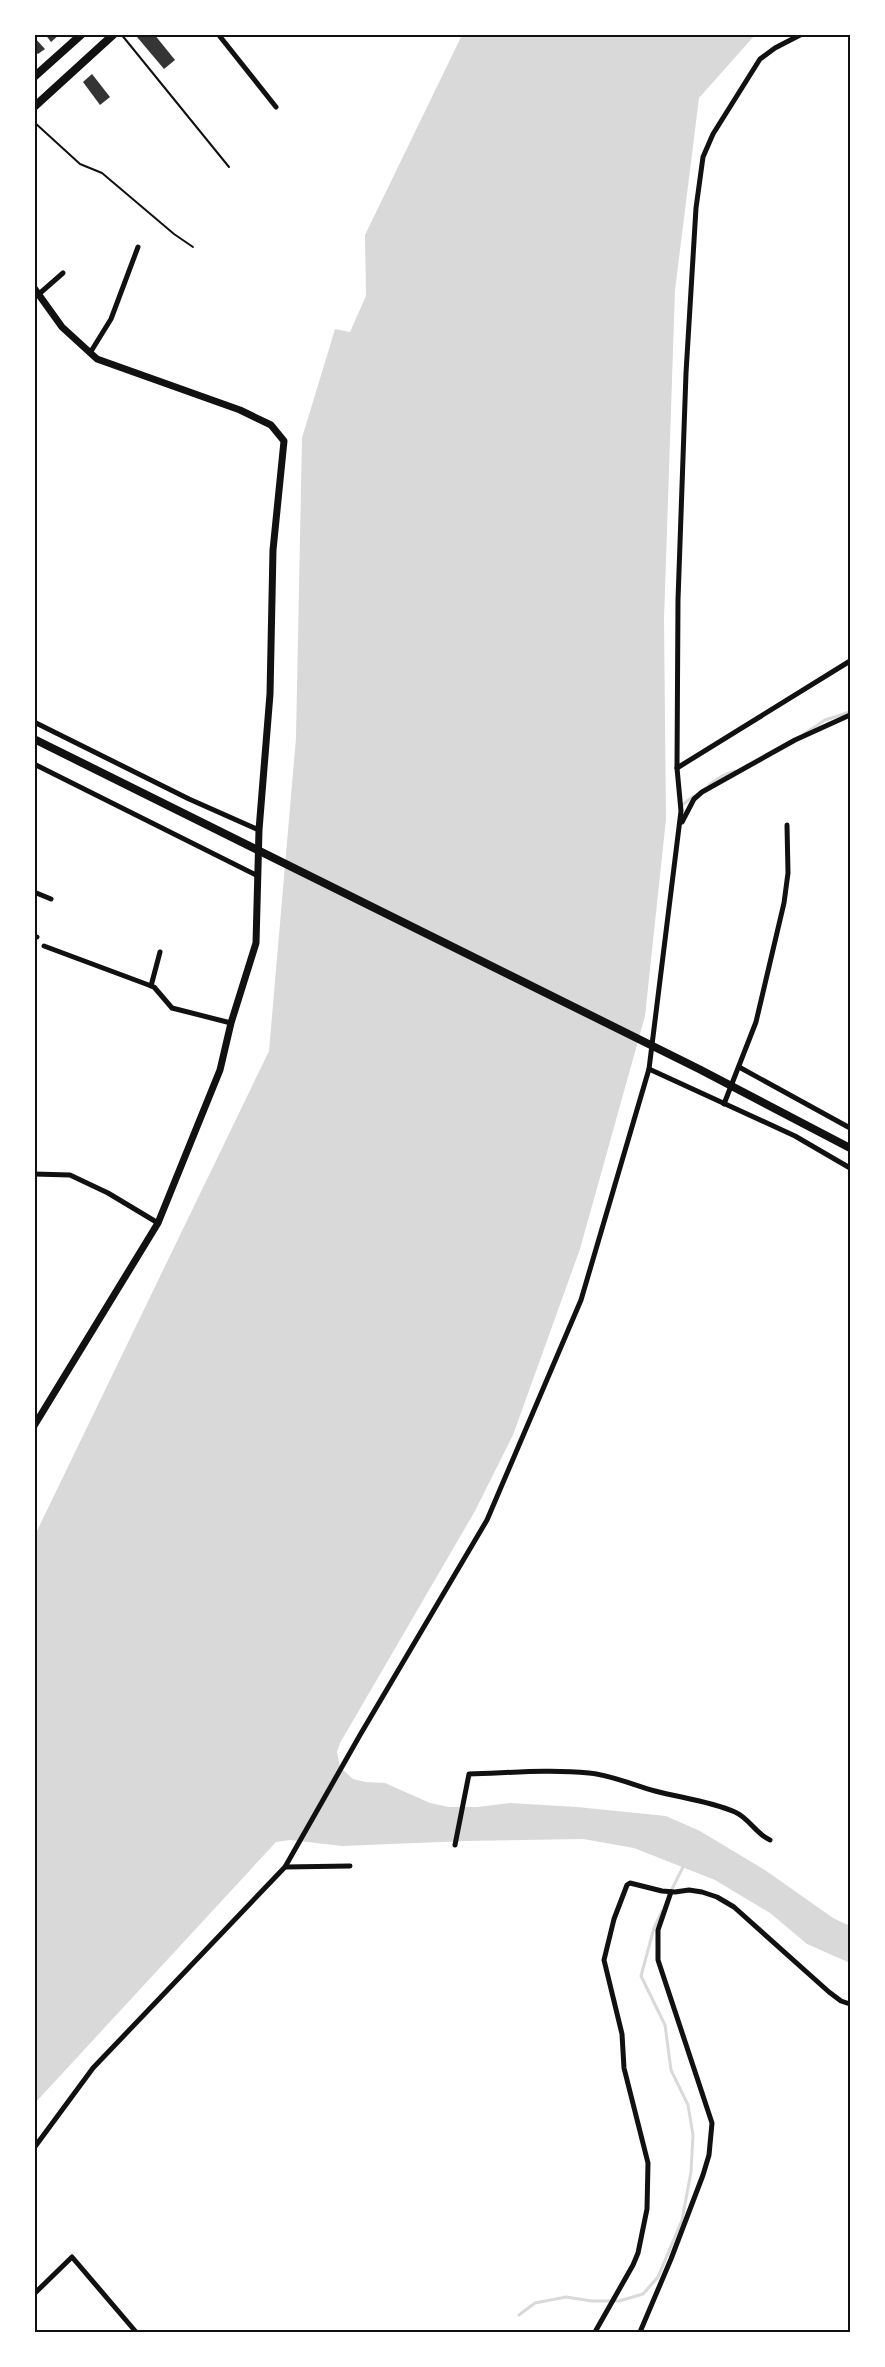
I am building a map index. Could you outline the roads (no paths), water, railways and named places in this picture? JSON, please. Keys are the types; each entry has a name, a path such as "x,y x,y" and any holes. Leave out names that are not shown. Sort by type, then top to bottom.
{"main road":[{"path":"34,77 82,34"},
{"path":"34,107 114,34"},
{"path":"34,738 699,1069 850,1148"}],"street":[{"path":"218,34 276,106"},
{"path":"34,2148 107,2052 285,1867 487,1520 581,1300 649,1069 681,811 677,768 678,600 686,373 696,208 703,157 713,134 760,59 802,34"},
{"path":"90,353 111,319 138,247"},
{"path":"34,1426 158,1223 220,1070 231,1023 256,943 259,830 270,694 273,550 284,441 271,425 260,418 97,359 62,327 37,291 63,273"},
{"path":"677,768 850,661"},
{"path":"679,826 694,799 702,792 795,740 850,715"},
{"path":"34,722 189,799 259,830"},
{"path":"34,764 259,877"},
{"path":"724,1104 756,1022 784,903 788,873 788,825"},
{"path":"34,892 51,899"},
{"path":"44,946 151,986 172,1008 231,1023"},
{"path":"151,986 159,952"},
{"path":"739,1067 850,1128"},
{"path":"649,1069 795,1136 850,1168"},
{"path":"34,1174 70,1175 108,1193 158,1223"},
{"path":"455,1845 469,1774 585,1772 600,1774 654,1791 707,1802 737,1812 761,1835 770,1840"},
{"path":"285,1867 350,1866"},
{"path":"594,2332 638,2253 647,2209 647,2151 624,2068 622,2034 604,1959 614,1918 627,1885 630,1883 671,1892 689,1890 717,1897 734,1907 829,1992 850,2004"},
{"path":"640,2332 703,2175 709,2155 712,2124 658,1960 658,1930 671,1892"},
{"path":"34,2294 72,2257 136,2332"}],"lane":[{"path":"121,34 229,167"},
{"path":"34,122 80,164 102,173 174,234 193,247"}],"waterway":[{"path":"804,734 825,720 850,712"},
{"path":"709,785 735,771"},
{"path":"681,806 694,796"},
{"path":"671,1891 684,1865"},
{"path":"519,2315 535,2303 566,2297 592,2301 619,2301 643,2294 658,2277 682,2220 691,2172 693,2135 688,2105 671,2070 665,2025 641,1976 654,1928 662,1911"}]}
